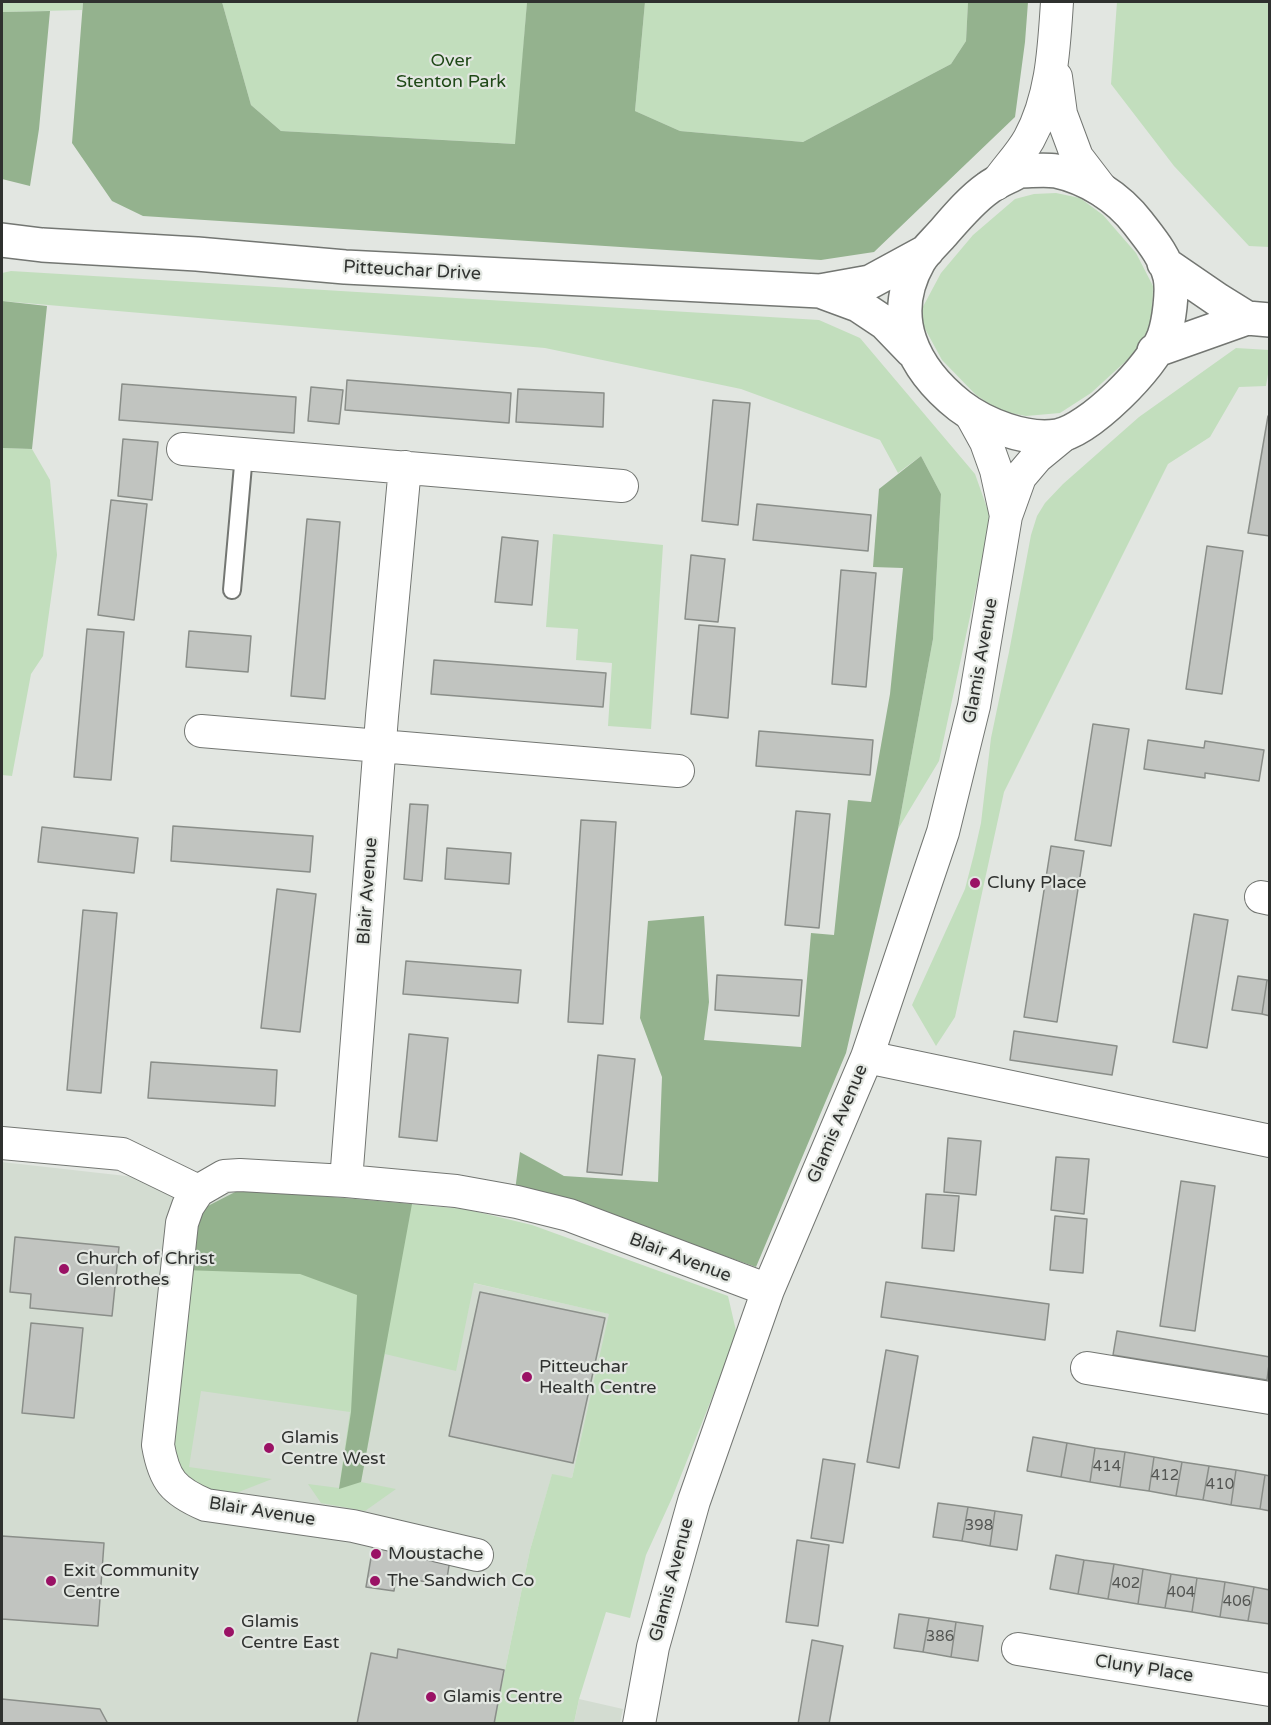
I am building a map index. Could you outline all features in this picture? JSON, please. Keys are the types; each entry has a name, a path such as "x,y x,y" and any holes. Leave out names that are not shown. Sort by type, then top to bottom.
{"street":[{"path":"996,184 1028,139 1042,107 1053,58 1057,2"},
{"path":"1053,58 1061,114 1077,157 1104,191"},
{"path":"1019,171 1054,171 1097,186 1131,215 1158,248 1171,278 1164,337 1136,378 1109,404 1065,434 1055,437 1020,435 970,413 941,391 918,361 905,327 904,300 919,260 987,188 996,184 1019,171"},
{"name":"Pitteuchar Drive","path":"3,242 197,254 357,268 819,291 870,282 927,251"},
{"path":"1164,263 1218,300 1258,319"},
{"name":"Pitteuchar Drive","path":"819,291 858,305 885,323 915,353"},
{"path":"1154,351 1258,319"},
{"name":"Glamis Avenue","path":"970,413 986,442 996,470 1006,516"},
{"name":"Glamis Avenue","path":"639,1724 653,1647 694,1501 768,1290 867,1057 943,832 974,706 1006,516 1020,477 1037,457 1065,434"},
{"path":"183,449 622,486"},
{"name":"Blair Avenue","path":"346,1181 379,745 405,467"},
{"path":"201,731 678,771"},
{"path":"867,1057 1269,1141"},
{"path":"2,1143 122,1154 198,1191"},
{"name":"Blair Avenue","path":"477,1555 353,1526 206,1505 190,1498 170,1484 161,1467 158,1445 182,1223 188,1206 198,1191 224,1176 240,1175 346,1181 456,1191 517,1202 569,1215 768,1290"},
{"path":"1087,1368 1269,1398"},
{"name":"Cluny Place","path":"1018,1648 1269,1690"}],"lane":[{"path":"232,590 244,454"}],"shaded area":[{"path":"2,1162 241,1189 412,1204 385,1353 473,1283 610,1314 572,1478 552,1475 530,1550 494,1723 2,1724"},
{"path":"579,1699 623,1709 620,1723 574,1724"}],"green space":[{"path":"2,2 83,2 82,10 2,12"},
{"path":"83,2 222,2 251,105 281,131 515,144 527,2 645,2 635,111 680,131 803,142 951,64 966,41 968,2 1028,2 1015,117 874,252 821,260 143,216 112,201 72,143"},
{"name":"Over Stenton Park","path":"222,2 527,2 516,144 281,131 251,105"},
{"path":"645,2 968,2 966,41 951,64 803,142 680,131 635,111"},
{"path":"1117,2 1269,2 1269,247 1249,246 1174,166 1111,84"},
{"path":"50,11 39,129 30,186 2,179 2,12"},
{"path":"1056,193 1080,198 1103,215 1136,253 1153,286 1152,324 1137,351 1091,393 1060,413 1026,416 1000,411 976,395 942,360 918,316 941,273 973,235 1015,199 1034,194"},
{"path":"11,271 819,320 860,338 975,474 991,519 939,761 898,829 933,639 941,494 921,456 898,473 880,440 741,389 545,348 2,301 2,273"},
{"path":"2,301 47,306 32,449 2,448"},
{"path":"1236,348 1269,350 1266,386 1239,387 1210,437 1168,464 1004,792 955,1017 936,1046 912,1005 965,889 974,854 981,823 991,738 1031,535 1037,516 1045,503 1063,484 1139,417"},
{"path":"2,448 32,449 50,480 57,555 43,656 31,674 12,776 2,775"},
{"path":"921,456 941,494 933,639 898,829 846,1053 756,1267 668,1236 515,1191 520,1152 564,1176 658,1182 662,1077 640,1018 648,921 704,916 709,1002 704,1040 801,1047 811,933 834,935 848,800 871,802 890,694 903,568 873,567 879,489"},
{"path":"553,534 663,545 651,729 608,726 612,663 576,660 578,629 546,627"},
{"path":"241,1189 465,1209 532,1225 728,1296 737,1335 672,1498 646,1555 630,1618 606,1612 579,1699 574,1723 494,1723 530,1550 552,1474 572,1478 609,1314 474,1283 456,1371 385,1354 361,1482 396,1489 365,1511 321,1503 308,1484 339,1488 350,1412 201,1391 189,1467 272,1479 226,1497 192,1486 174,1464 169,1425 187,1237"},
{"path":"241,1189 412,1204 361,1482 339,1489 351,1412 357,1295 300,1274 184,1270 200,1210"}],"building":[{"path":"347,380 511,393 509,423 345,410"},
{"path":"122,384 296,397 294,433 119,420"},
{"path":"311,387 343,390 339,424 308,421"},
{"path":"518,389 604,393 603,427 516,422"},
{"path":"713,400 750,403 738,525 702,521"},
{"path":"1268,416 1270,416 1270,536 1248,533"},
{"path":"123,439 158,442 152,500 118,496"},
{"path":"111,500 147,504 134,620 98,615"},
{"path":"757,504 871,515 868,551 753,540"},
{"path":"307,519 340,522 325,699 291,696"},
{"path":"502,537 538,541 532,605 495,602"},
{"path":"1207,546 1243,551 1222,694 1186,689"},
{"path":"691,555 725,559 718,622 685,619"},
{"path":"841,570 876,573 866,687 832,684"},
{"path":"699,625 735,628 728,718 691,714"},
{"path":"87,629 124,632 111,780 74,777"},
{"path":"189,631 251,636 248,672 186,667"},
{"path":"434,660 606,673 603,707 431,694"},
{"path":"1093,724 1129,729 1111,846 1075,840"},
{"path":"759,731 873,740 870,775 756,766"},
{"path":"1148,740 1204,748 1205,741 1264,750 1259,781 1205,773 1205,778 1144,769"},
{"path":"410,804 428,805 422,881 404,879"},
{"path":"796,811 830,814 819,928 785,925"},
{"path":"581,820 616,822 603,1024 568,1022"},
{"path":"173,826 313,836 310,872 171,861"},
{"path":"42,827 138,838 134,873 38,862"},
{"path":"1051,846 1084,851 1057,1022 1024,1017"},
{"path":"447,848 511,853 509,884 445,879"},
{"path":"277,889 316,894 300,1032 261,1028"},
{"path":"83,910 117,913 101,1093 67,1090"},
{"path":"1194,914 1228,920 1207,1048 1173,1042"},
{"path":"406,961 521,970 518,1003 403,994"},
{"path":"717,975 802,980 799,1016 715,1010"},
{"path":"1238,976 1267,980 1262,1014 1232,1010"},
{"path":"1267,980 1270,981 1270,1016 1262,1014"},
{"path":"1014,1031 1117,1046 1112,1075 1010,1060"},
{"path":"409,1034 448,1038 437,1141 399,1137"},
{"path":"598,1055 635,1059 622,1175 587,1172"},
{"path":"151,1062 277,1070 275,1106 148,1098"},
{"path":"948,1138 981,1141 976,1195 944,1192"},
{"path":"1056,1157 1089,1159 1084,1214 1051,1210"},
{"path":"1181,1181 1215,1186 1195,1331 1160,1326"},
{"path":"926,1194 959,1196 954,1251 922,1248"},
{"path":"1055,1216 1087,1219 1083,1273 1050,1270"},
{"name":"Church of Christ Glenrothes","path":"15,1237 119,1247 112,1316 30,1308 31,1294 10,1292"},
{"path":"886,1282 1049,1304 1045,1340 881,1317"},
{"name":"Pitteuchar Health Centre","path":"480,1292 605,1318 573,1463 449,1436"},
{"path":"31,1323 83,1328 74,1418 22,1413"},
{"path":"1117,1331 1270,1357 1267,1380 1113,1355"},
{"path":"886,1350 918,1356 899,1468 867,1462"},
{"path":"1033,1437 1067,1443 1061,1477 1027,1471"},
{"path":"1067,1443 1095,1448 1090,1482 1061,1477"},
{"path":"1095,1448 1125,1452 1120,1487 1090,1482"},
{"path":"1125,1452 1154,1457 1149,1491 1120,1487"},
{"path":"1154,1457 1182,1462 1176,1496 1149,1491"},
{"path":"823,1459 855,1464 843,1543 811,1538"},
{"path":"1182,1462 1209,1466 1203,1500 1176,1496"},
{"path":"1209,1466 1236,1470 1231,1505 1203,1500"},
{"path":"1236,1470 1265,1475 1260,1509 1231,1505"},
{"path":"1265,1475 1270,1476 1270,1511 1260,1509"},
{"path":"938,1503 968,1507 962,1541 933,1537"},
{"path":"968,1507 995,1511 990,1546 962,1541"},
{"path":"995,1511 1022,1515 1017,1550 990,1546"},
{"name":"Exit Community Centre","path":"2,1536 104,1543 98,1626 2,1619"},
{"path":"797,1540 829,1545 818,1626 786,1622"},
{"path":"373,1546 450,1559 446,1585 396,1577 394,1591 366,1587"},
{"path":"1056,1555 1084,1560 1078,1594 1050,1589"},
{"path":"1084,1560 1114,1564 1108,1599 1078,1594"},
{"path":"1114,1564 1143,1569 1138,1604 1108,1599"},
{"path":"1143,1569 1171,1574 1165,1608 1138,1604"},
{"path":"1171,1574 1197,1578 1192,1612 1165,1608"},
{"path":"1197,1578 1225,1582 1220,1617 1192,1612"},
{"path":"1225,1582 1254,1587 1248,1621 1220,1617"},
{"path":"1254,1587 1270,1590 1270,1624 1248,1621"},
{"path":"899,1614 929,1618 923,1652 894,1648"},
{"path":"929,1618 956,1622 951,1657 923,1652"},
{"path":"956,1622 983,1626 978,1661 951,1657"},
{"path":"812,1640 843,1646 829,1724 798,1724"},
{"name":"Glamis Centre","path":"398,1649 504,1670 494,1724 357,1724 371,1653 397,1658"},
{"path":"2,1699 100,1709 108,1724 2,1724"}],"place":[{"name":"Cluny Place","path":"975,883"},
{"name":"Church of Christ Glenrothes","path":"64,1269"},
{"name":"Pitteuchar Health Centre","path":"527,1377"},
{"name":"Glamis Centre West","path":"269,1448"},
{"name":"Moustache","path":"376,1554"},
{"name":"Exit Community Centre","path":"51,1581"},
{"name":"The Sandwich Co","path":"375,1581"},
{"name":"Glamis Centre East","path":"229,1632"},
{"name":"Glamis Centre","path":"431,1697"}]}
